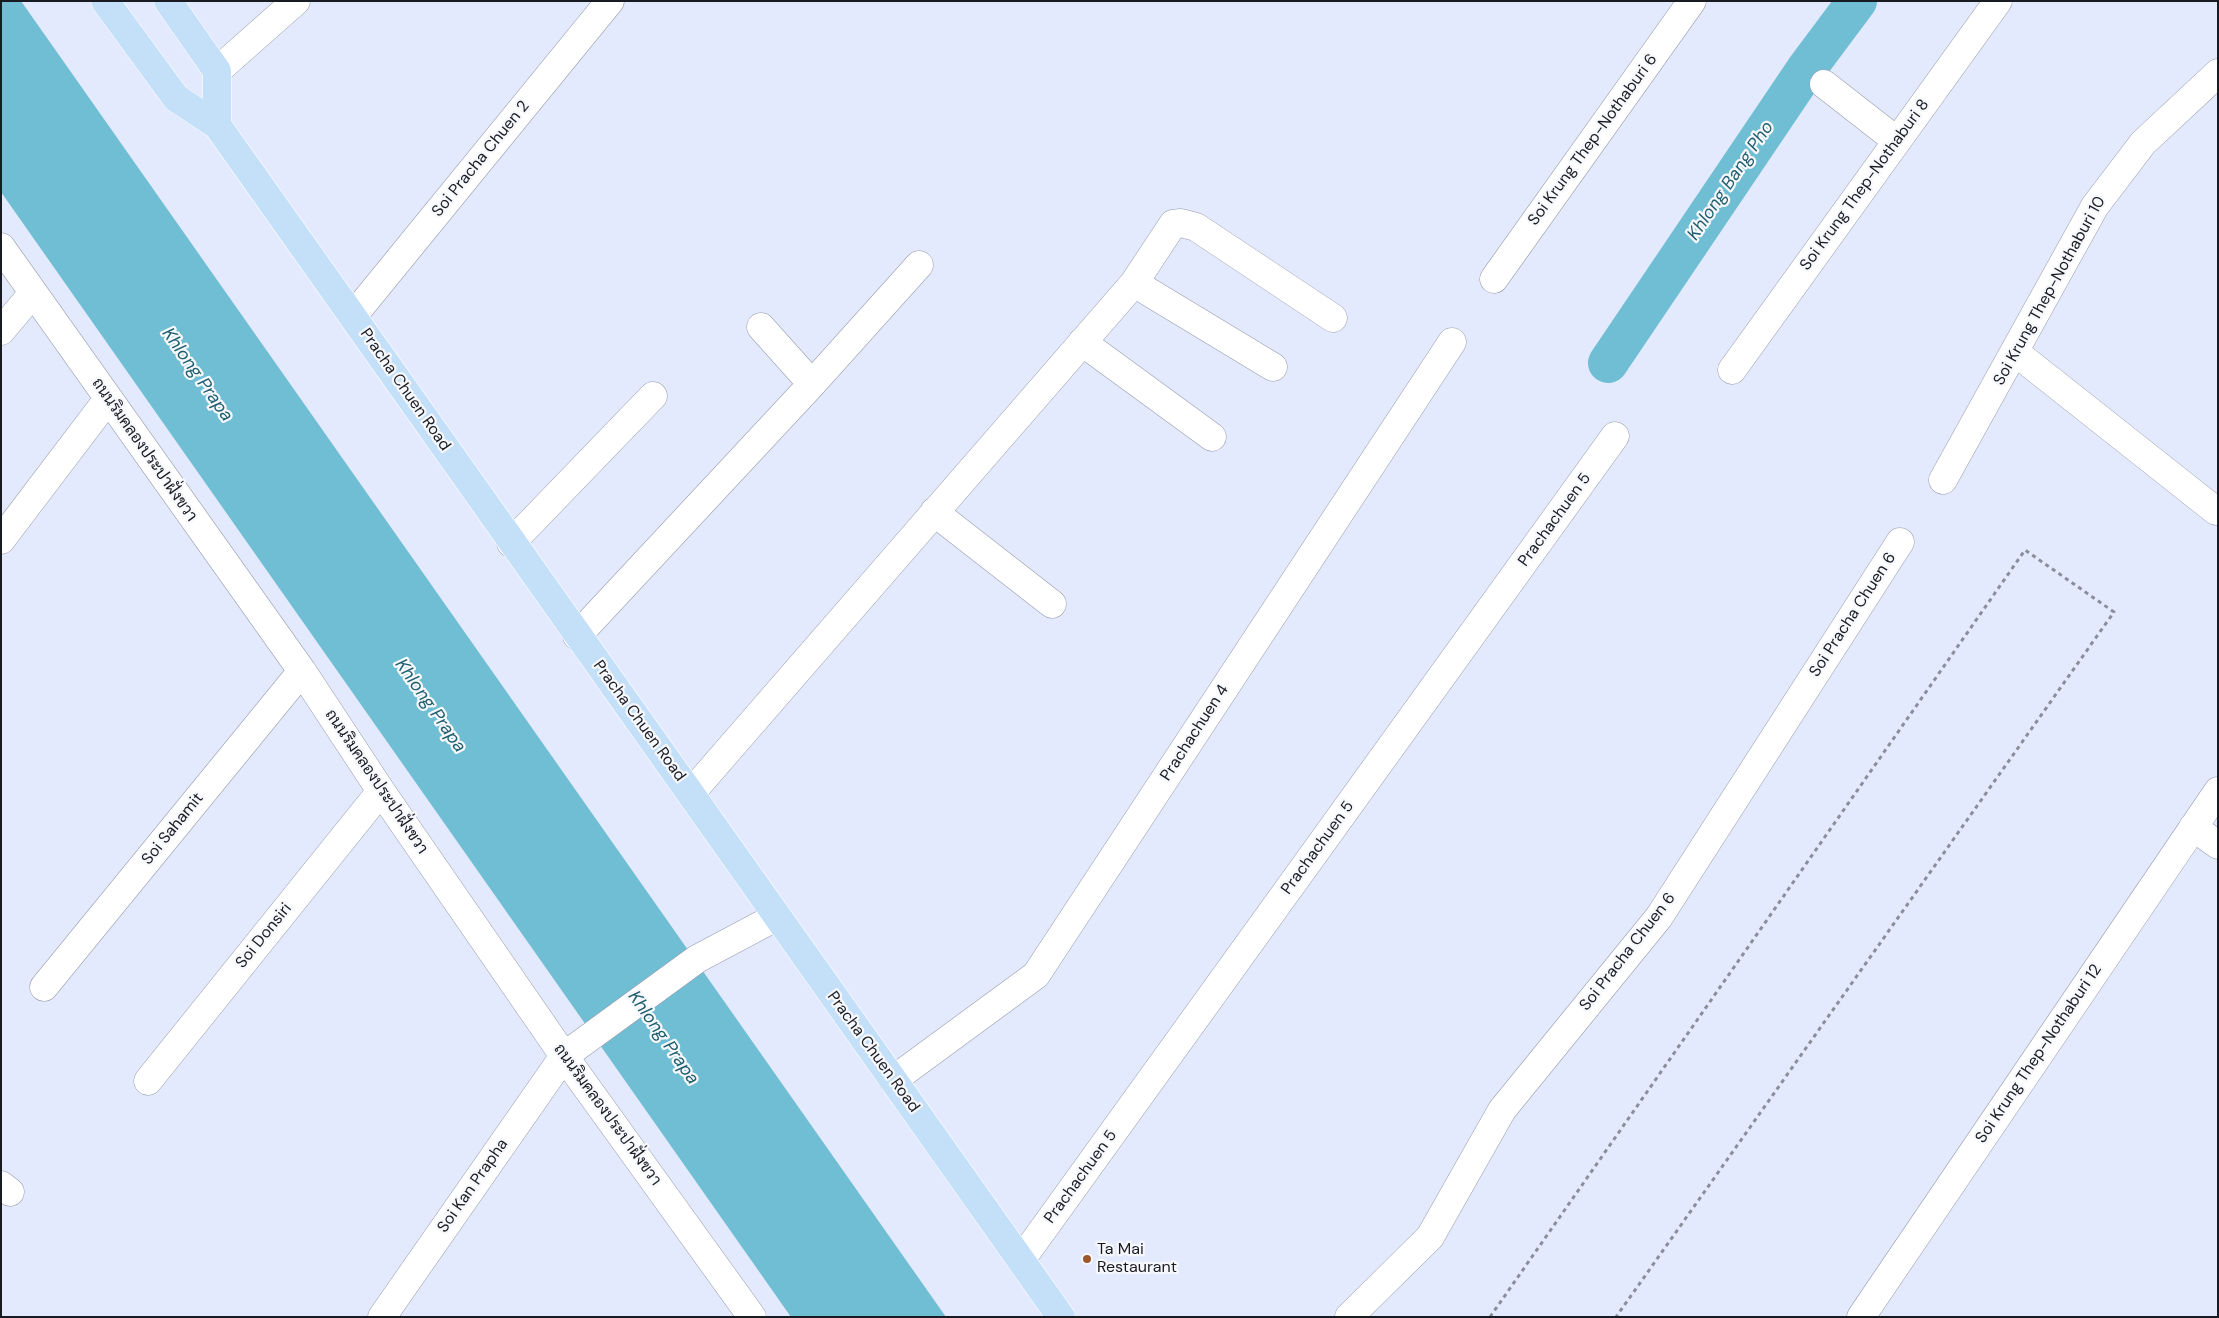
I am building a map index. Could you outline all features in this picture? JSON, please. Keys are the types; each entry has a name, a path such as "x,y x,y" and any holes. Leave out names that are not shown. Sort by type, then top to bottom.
{"main road":[{"name":"Pracha Chuen Road","path":"105,1 176,98 217,125 1060,1317"},
{"path":"168,1 217,71 217,125"}],"street":[{"path":"217,71 296,1"},
{"name":"Soi Pracha Chuen 2","path":"353,316 610,1"},
{"name":"Soi Krung Thep-Nothaburi 6","path":"1494,279 1692,1"},
{"name":"Soi Krung Thep-Nothaburi 8","path":"1732,370 1998,1"},
{"name":"Soi Krung Thep-Nothaburi 10","path":"1943,480 2095,206 2143,143 2218,73"},
{"path":"1824,84 1897,141"},
{"path":"691,793 1134,283 1173,224 1181,223 1196,227 1333,318"},
{"name":"ถนนริมคลองประปาฝั่งขวา","path":"1,247 302,671 381,791 564,1056 752,1317"},
{"path":"577,636 812,384 919,265"},
{"path":"1134,283 1273,367"},
{"path":"1,331 33,293"},
{"path":"761,327 812,384"},
{"path":"1082,342 1212,437"},
{"name":"Prachachuen 4","path":"893,1080 1036,975 1452,342"},
{"path":"2015,352 2216,511"},
{"path":"511,543 653,396"},
{"path":"1,540 108,399"},
{"name":"Prachachuen 5","path":"1021,1260 1615,436"},
{"path":"934,512 1052,604"},
{"name":"Soi Pracha Chuen 6","path":"1349,1317 1430,1237 1502,1110 1659,917 1900,542"},
{"name":"Soi Sahamit","path":"44,987 302,671"},
{"name":"Soi Donsiri","path":"148,1081 381,791"},
{"name":"Soi Krung Thep-Nothaburi 12","path":"1861,1317 2218,791"},
{"path":"2193,828 2218,845"},
{"name":"Soi Kan Prapha","path":"382,1317 564,1056 697,959 776,916"}],"path":[{"path":"1490,1317 2025,550 2114,612 1616,1317"}],"water":[{"name":"Khlong Prapa","path":"1,1 21,1 946,1317 791,1317 1,192"}],"waterway":[{"name":"Khlong Bang Pho","path":"1608,363 1807,68 1857,1"}],"place":[{"name":"Ta Mai Restaurant","path":"1087,1259"}]}
